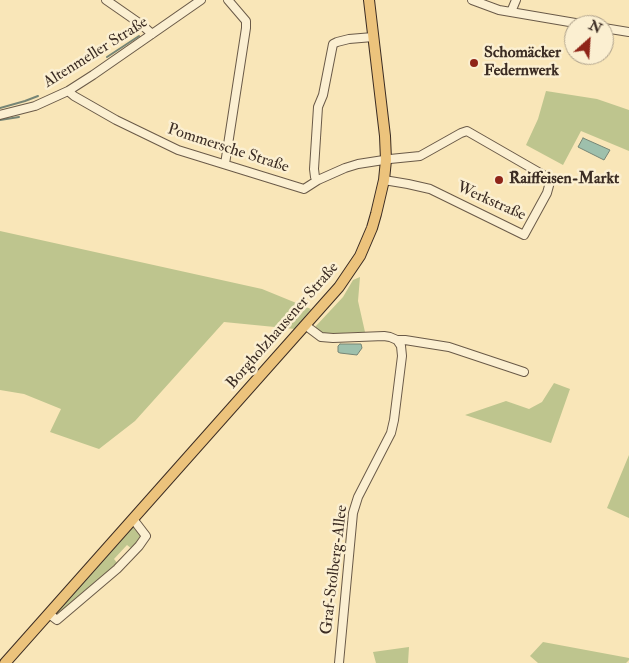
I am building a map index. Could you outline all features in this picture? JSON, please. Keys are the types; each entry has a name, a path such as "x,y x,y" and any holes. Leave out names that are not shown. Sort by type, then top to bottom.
{"main road":[{"name":"Borgholzhausener Straße","path":"5,663 340,287 360,256 372,228 379,203 386,160 385,136 369,0"}],"street":[{"path":"106,0 152,34"},
{"name":"Altenmeller Straße","path":"0,115 35,106 68,90 201,0"},
{"path":"225,164 246,28 246,21 228,0"},
{"path":"472,0 499,10 564,21"},
{"path":"511,12 516,0"},
{"path":"614,30 629,32"},
{"path":"318,180 314,169 318,107 323,96 333,44 350,39 373,37"},
{"name":"Pommersche Straße","path":"68,90 74,96 111,117 178,150 304,189 318,180 345,168 420,156 467,131"},
{"name":"Werkstraße","path":"384,180 430,189 524,235 547,193 550,182 547,177 467,131"},
{"path":"305,325 321,337 384,336 398,340 449,347 524,372"},
{"name":"Graf-Stolberg-Allee","path":"339,663 353,513 358,496 391,433 402,356 398,340"},
{"path":"49,614 57,620 117,569 139,546 146,536 133,519"}],"green space":[{"path":"546,91 597,99 629,110 629,151 581,131 563,165 526,145 538,119"},
{"path":"0,231 262,289 311,309 295,329 224,322 135,421 99,449 50,432 61,409 24,394 0,390"},
{"path":"360,277 358,301 365,332 322,334 315,327 343,297 353,280"},
{"path":"554,383 570,389 551,443 465,415 506,401 529,409 542,402"},
{"path":"629,455 629,518 607,508"},
{"path":"135,525 140,531 140,539 132,549 127,545 114,559 118,564 60,614 55,613 55,611"},
{"path":"543,642 629,658 629,660 626,663 538,663 530,656"},
{"path":"409,647 408,663 376,663 373,652"}],"shaded area":[{"path":"583,138 610,150 604,160 578,147"},
{"path":"340,344 361,344 362,348 357,355 340,353 338,352 338,346"}],"waterway":[{"path":"107,57 139,36"},
{"path":"0,108 38,96"},
{"path":"0,120 19,117"}],"place":[{"name":"Schomäcker Federnwerk","path":"474,63"},
{"name":"Raiffeisen-Markt","path":"499,180"}]}
